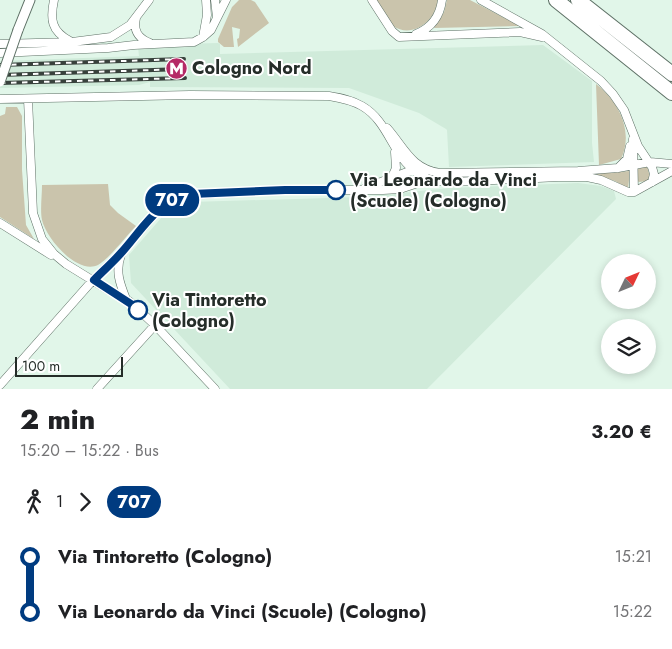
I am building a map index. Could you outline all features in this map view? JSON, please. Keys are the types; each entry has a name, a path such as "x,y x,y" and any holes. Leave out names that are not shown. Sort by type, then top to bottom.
{"highway":[{"path":"556,0 672,93"},
{"path":"578,0 672,73"},
{"path":"589,0 672,73"}],"street":[{"path":"0,82 30,0"},
{"path":"37,52 50,36 54,0"},
{"path":"0,44 72,42 111,37 126,28 149,0"},
{"path":"203,37 207,16 206,0"},
{"path":"215,0 218,17"},
{"path":"0,53 190,43 203,37 212,29 226,0"},
{"path":"372,0 397,36 526,32 550,41"},
{"path":"402,37 418,34 432,24 438,15 442,0"},
{"path":"481,0 535,29 601,81 614,94 624,110 638,146 650,162 654,174 652,182"},
{"path":"51,18 56,29 72,42"},
{"path":"136,18 135,28 138,35 151,44"},
{"path":"0,99 190,95 329,96 347,99 364,107 378,118 411,159 424,169"},
{"path":"28,99 34,220 45,243 66,264"},
{"path":"364,107 377,120 394,148 414,170 432,180"},
{"path":"633,134 634,192"},
{"path":"618,168 626,159 633,134"},
{"path":"392,177 396,164 394,148"},
{"path":"409,186 414,180 411,159"},
{"path":"361,189 414,170 424,169 453,174 578,171 634,166 650,162 672,164"},
{"path":"0,385 159,209 184,195 285,190 383,190 400,189 432,180 452,182 558,177 587,177 601,180 628,192 634,192 672,171"},
{"path":"0,223 129,301 155,325 215,389"},
{"path":"122,252 118,263 118,274 120,283 129,301"},
{"path":"97,389 155,325"}],"shaded area":[{"path":"239,0 255,2 269,23 238,47 237,39 239,38 240,29 232,27 234,47 224,47 218,42 218,39 232,7"},
{"path":"375,0 438,0 433,15 428,21 422,26 408,30 393,26"},
{"path":"447,0 470,0 520,26 434,28 444,12"},
{"path":"220,44 220,54 543,45 592,81 592,143 594,162 449,167 446,129 419,113 349,88 150,87 150,82 139,85 0,88 0,61 139,56 138,47 140,45"},
{"path":"596,84 617,108 625,128 626,138 625,149 621,159 599,165"},
{"path":"6,107 17,107 22,116 22,170 26,225 34,239 0,217 0,116 5,114"},
{"path":"647,166 650,177 648,181 639,182 635,179 637,169"},
{"path":"630,171 628,189 615,181 597,176 597,173"},
{"path":"578,183 601,186 614,191 616,199 427,389 230,389 131,283 129,255 162,217 190,202 362,197 449,188"},
{"path":"108,184 110,205 136,226 98,265 90,267 81,265 72,260 56,245 45,228 41,212 42,185"}],"railway":[{"path":"0,65 184,59"},
{"path":"0,75 184,69"},
{"path":"0,83 185,78"}],"bus line":[{"name":"707","path":"138,310 94,280 122,252 159,209 169,202 184,195 192,194 336,190"}],"place":[{"name":"Cologno Nord","path":"176,68"},
{"name":"Via Leonardo da Vinci (Scuole) (Cologno)","path":"336,190"},
{"name":"Via Tintoretto (Cologno)","path":"138,310"}]}
